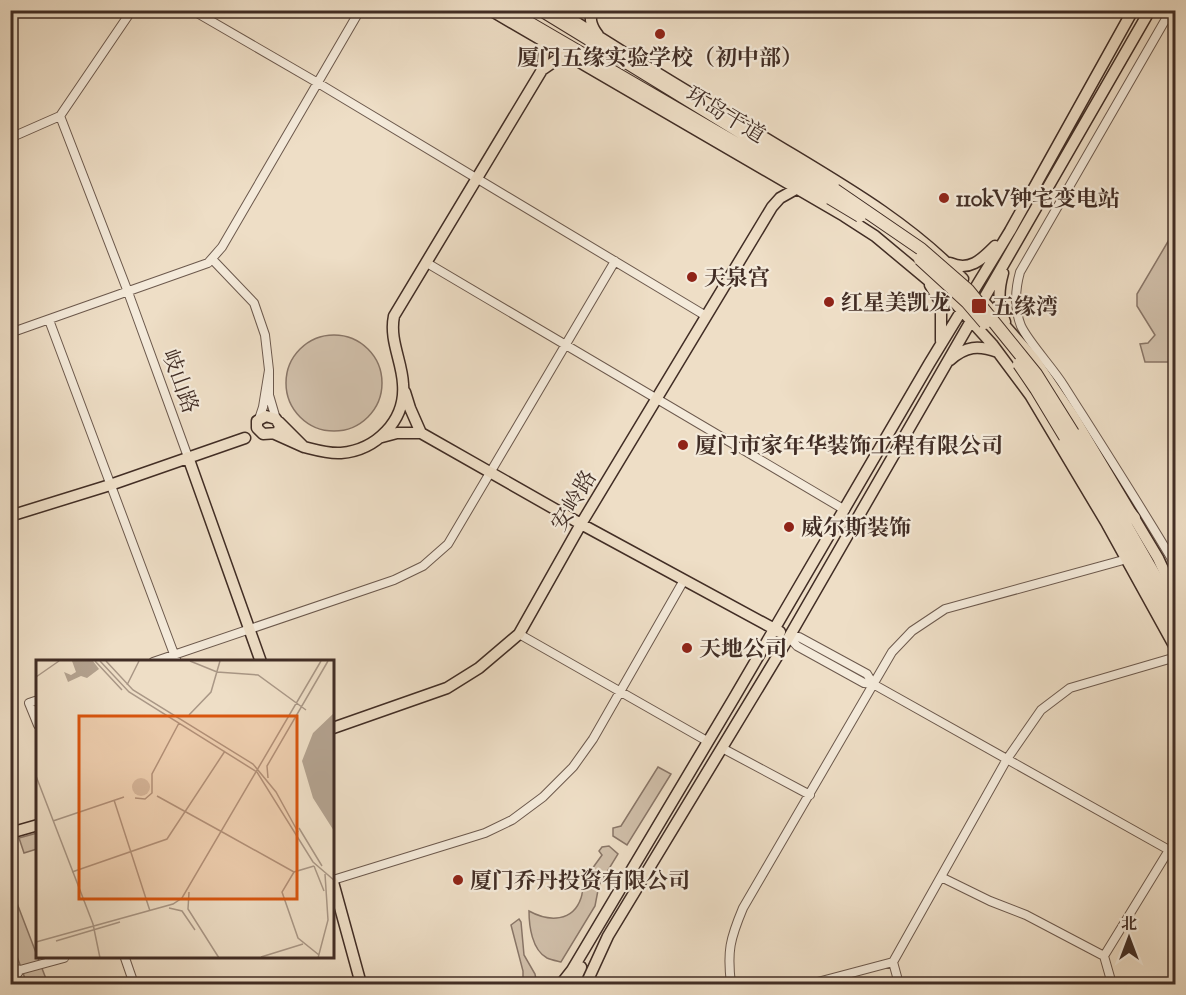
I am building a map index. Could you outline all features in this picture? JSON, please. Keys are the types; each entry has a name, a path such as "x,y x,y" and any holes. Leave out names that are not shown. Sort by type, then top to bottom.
{"highway":[{"path":"502,10 519,18"},
{"name":"环岛干道","path":"507,10 832,194"},
{"name":"环岛干道","path":"541,10 832,194"},
{"path":"832,194 918,257 967,302 1008,349 1121,504 1134,518"},
{"path":"1072,437 1107,524"},
{"path":"1072,437 1176,614"},
{"path":"1072,437 1176,631"},
{"path":"1146,595 1176,636"}],"main road":[{"path":"490,10 844,216 875,236 953,301 999,352 1030,395 1107,524 1176,649"},
{"path":"558,11 576,13 579,10"},
{"path":"592,10 590,16 592,27 600,38"},
{"path":"561,984 578,960 1010,231 1133,10"},
{"path":"574,984 608,936 789,637 1150,10"},
{"path":"558,11 867,199 946,261 1034,359 1074,416 1158,558 1176,597"},
{"path":"421,433 404,387 392,327 398,307 427,263 542,70 544,51 541,39"},
{"path":"542,70 558,59 571,57"},
{"path":"770,174 775,181 776,193 772,207"},
{"path":"772,207 780,198 796,189"},
{"name":"安岭路","path":"334,728 447,688 479,668 519,634 581,524 772,207"},
{"path":"946,261 959,267 972,266 1010,231"},
{"path":"1008,328 1001,310 999,292 1002,275 1018,240"},
{"path":"918,271 934,290 941,303 941,344"},
{"path":"945,365 958,353 972,347 983,347 999,352"},
{"path":"382,437 395,420 404,387"},
{"path":"10,516 110,485 245,438 263,428 270,416 278,420 304,447"},
{"path":"263,428 280,430 278,420"},
{"path":"263,428 304,447 342,453 382,437 398,433 421,433 581,524 789,637"},
{"name":"岐山路","path":"188,457 260,660"},
{"path":"574,984 580,969 695,773 734,698"},
{"path":"10,833 36,826"},
{"path":"334,885 361,984"},
{"path":"586,984 608,936"}],"street":[{"path":"10,138 60,116 132,10"},
{"path":"192,10 478,178 706,316"},
{"path":"10,333 208,263 222,247 360,10"},
{"path":"1171,10 1020,272 1015,291 1017,311 1022,327 1057,375 1176,568"},
{"name":"岐山路","path":"60,116 128,292 188,457"},
{"path":"212,259 254,303 265,335 269,395 278,420"},
{"path":"49,320 176,659 394,580 423,566 448,544 615,261"},
{"path":"427,263 844,510"},
{"path":"263,428 263,407 269,370"},
{"path":"1158,558 1176,568"},
{"path":"731,984 728,958 742,908 892,652 912,631 945,609 1127,559"},
{"path":"334,881 485,833 512,820 543,797 573,767 593,739 684,580"},
{"path":"519,634 707,741"},
{"path":"789,637 797,646 864,683 873,684 1172,849 1104,956"},
{"path":"810,984 893,962 1007,759 1041,710 1070,688 1176,657"},
{"path":"36,700 29,702 36,720"},
{"path":"722,748 810,795"},
{"path":"941,876 990,901 1026,915 1104,956 1112,984"},
{"path":"10,967 21,970 57,959"},
{"path":"126,959 134,984"},
{"path":"893,962 900,984"},
{"path":"10,984 21,970"}],"shaded area":[{"path":"1173,233 1176,234 1175,362 1145,362 1140,344 1148,343 1155,335 1137,306 1137,294"},
{"path":"334,335 352,339 368,349 378,365 382,383 378,401 368,417 352,427 334,431 316,427 300,417 290,401 286,383 290,365 300,349 316,339"},
{"path":"658,767 671,774 627,845 613,836 613,828 621,826"},
{"path":"36,833 36,849 24,853 19,838"},
{"path":"609,846 618,854 599,885 595,906 561,962 547,958 535,944 529,911 552,918 560,918 572,912 581,898 586,879 602,855 599,851 602,847"},
{"path":"10,885 36,953 36,959 38,959 48,984 27,984 11,940"},
{"path":"519,919 524,955 535,974 537,984 523,984 523,971 511,925"}],"place":[{"name":"厦门五缘实验学校（初中部）","path":"660,34"},
{"name":"110kV钟宅变电站","path":"944,198"},
{"name":"天泉宫","path":"692,277"},
{"name":"红星美凯龙","path":"829,302"},
{"name":"五缘湾","path":"979,306"},
{"name":"厦门市家年华装饰工程有限公司","path":"683,445"},
{"name":"威尔斯装饰","path":"789,527"},
{"name":"天地公司","path":"687,648"},
{"name":"厦门乔丹投资有限公司","path":"458,880"}]}
